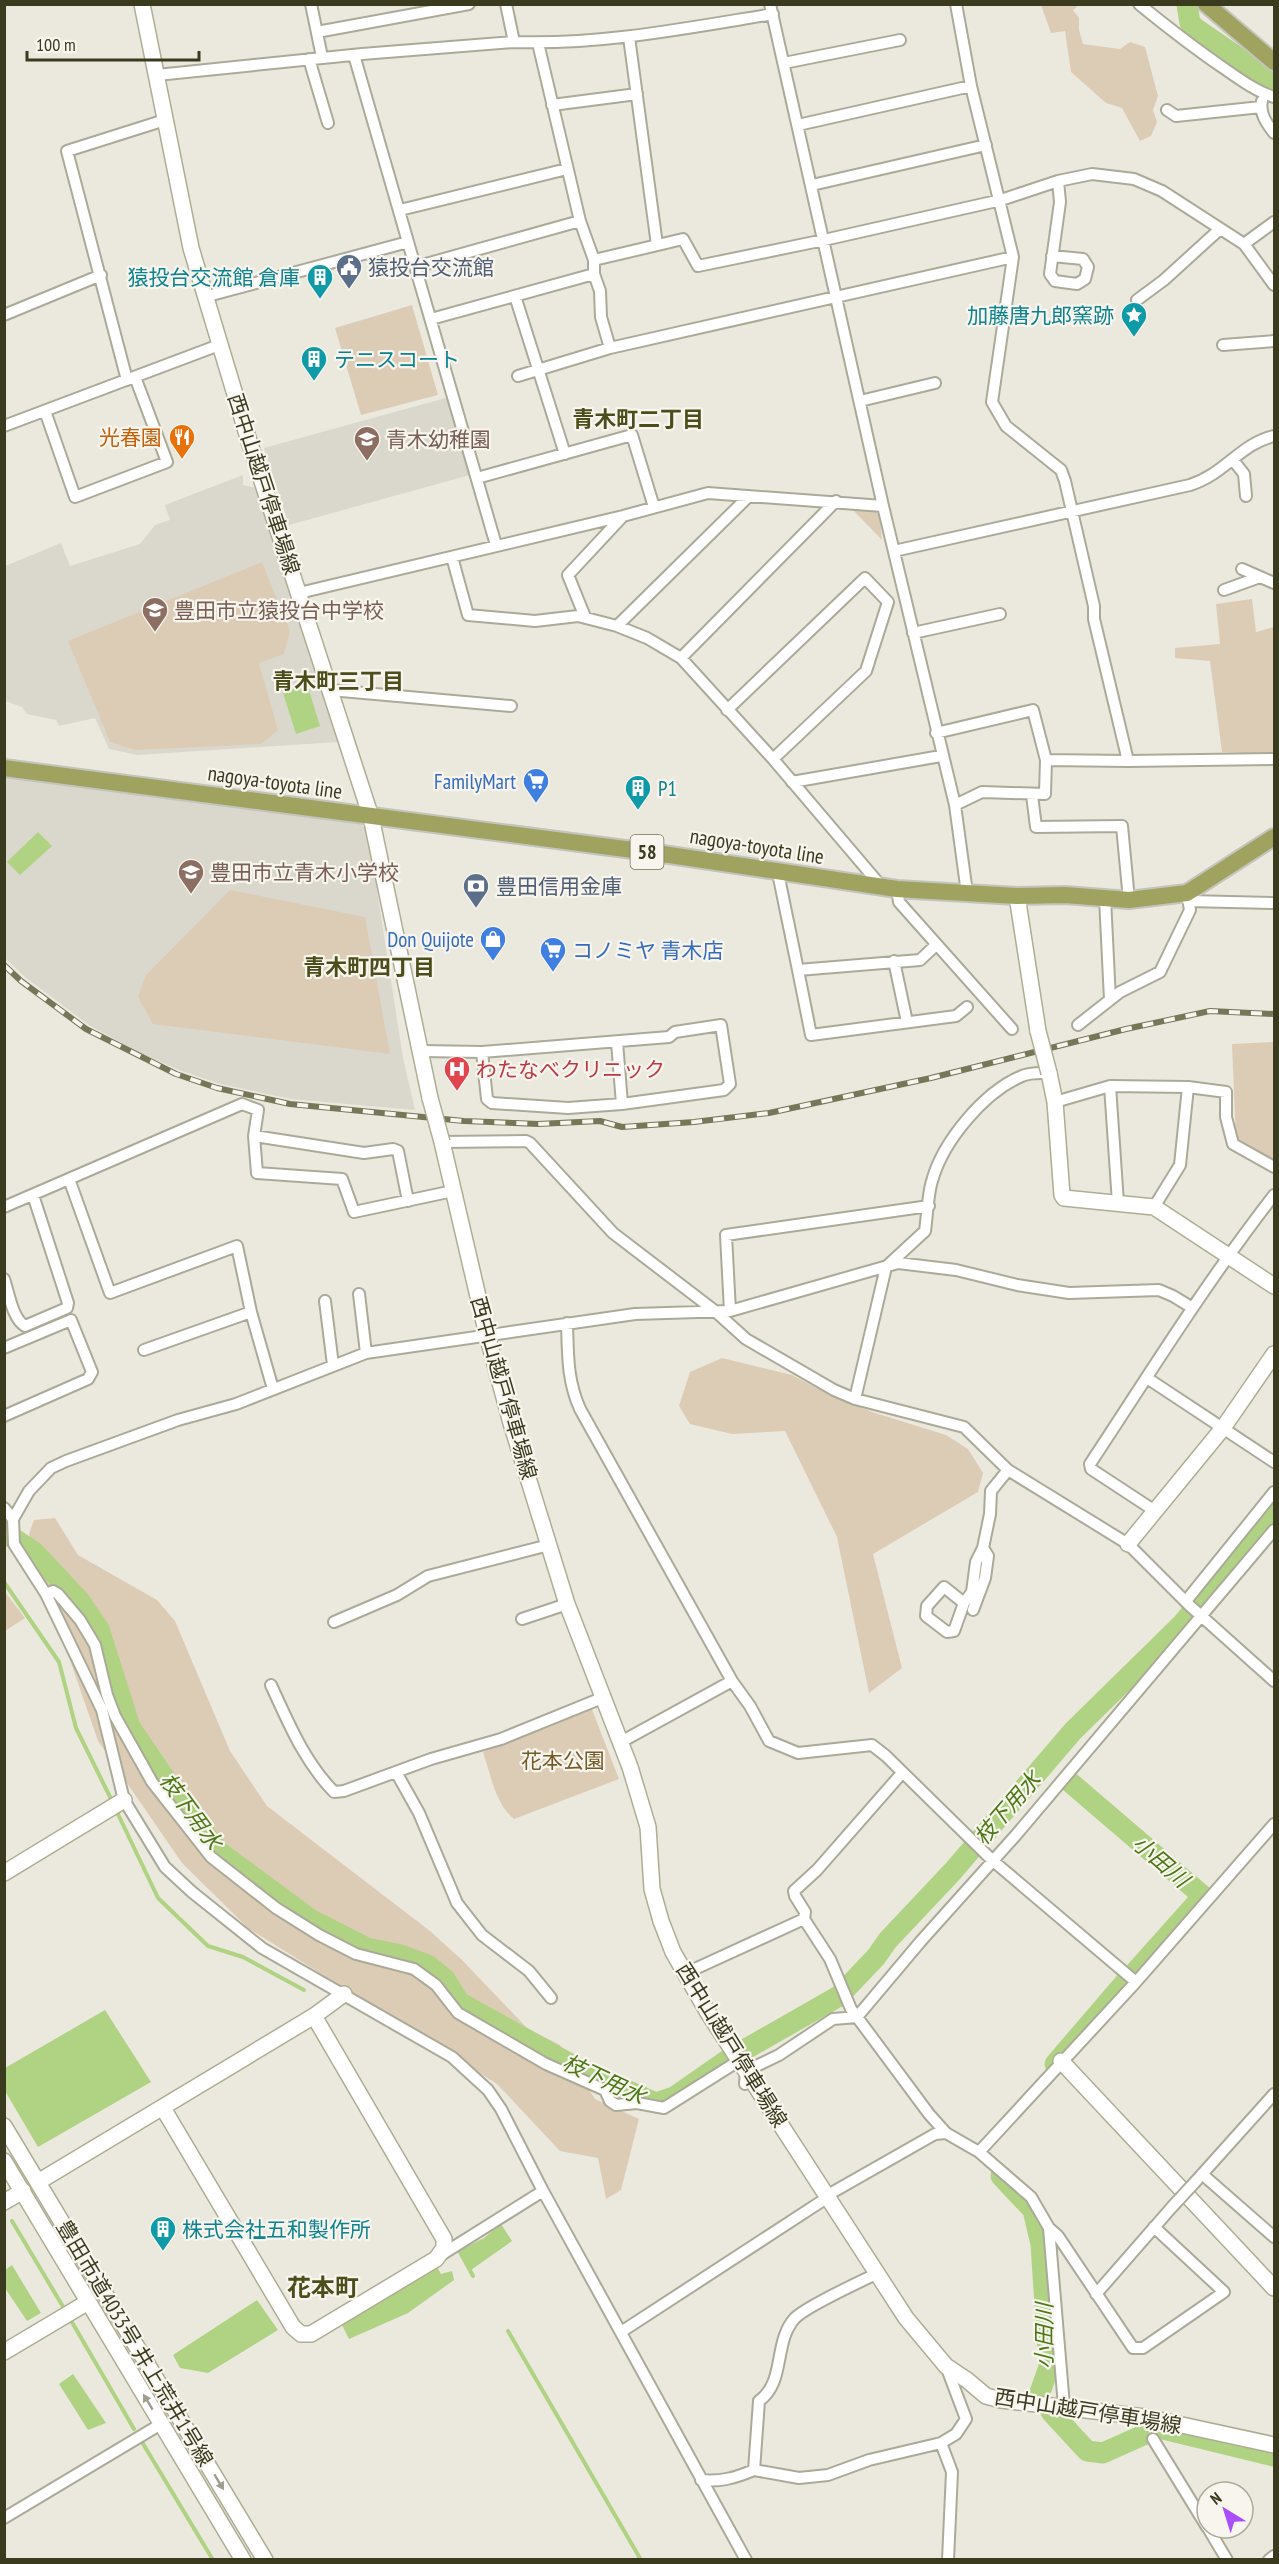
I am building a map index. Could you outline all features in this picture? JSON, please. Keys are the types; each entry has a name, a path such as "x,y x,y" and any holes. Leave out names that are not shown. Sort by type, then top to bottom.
{"main road":[{"name":"西中山越戸停車場線","path":"142,4 190,248 371,817 430,1098 487,1335 511,1423 567,1604 630,1767 648,1827 652,1889 673,1952 741,2066 876,2274 906,2318 946,2366 986,2396 1001,2400 1064,2406 1168,2421 1275,2445"},
{"path":"1208,5 1275,62"},
{"name":"nagoya-toyota line","path":"4,768 728,863 778,873 897,890 1017,896 1065,895 1129,900 1187,897 1275,837"},
{"path":"1017,896 1038,1031 1055,1102 1062,1195 1064,1198 1154,1207 1275,1286"},
{"path":"1128,1544 1223,1428 1275,1354"},
{"path":"4,1873 124,1800"},
{"path":"38,2182 314,2016 344,1994"},
{"path":"163,2108 293,2327 298,2333 311,2334 439,2256 444,2248 444,2239 314,2016"},
{"path":"1061,2061 1275,2288"},
{"name":"豊田市道4033号 井上荒井1号線","path":"4,2126 265,2559"},
{"name":"豊田市道4033号 井上荒井1号線","path":"4,2161 243,2559"},
{"path":"4,2202 23,2191"},
{"path":"4,2352 88,2302"}],"street":[{"path":"311,4 322,57"},
{"path":"317,32 469,4"},
{"path":"506,4 514,42"},
{"path":"956,4 971,86 1001,200 1013,257 992,402 1006,426 1061,470 1128,761"},
{"path":"1139,4 1185,41 1270,96 1261,107 1176,116 1167,110"},
{"path":"157,75 322,57 514,42 538,43 629,37 772,9 883,506 941,756 955,805 967,893"},
{"path":"629,37 657,245"},
{"path":"784,63 900,40"},
{"path":"538,43 580,221 594,260 594,274 600,291 601,317 610,348"},
{"path":"354,55 496,545"},
{"path":"309,59 328,123"},
{"path":"798,125 971,86"},
{"path":"552,105 637,94"},
{"path":"1261,107 1266,121 1275,133"},
{"path":"45,411 75,497 167,462 131,378 67,151 165,120"},
{"path":"812,185 986,144"},
{"path":"400,210 567,169"},
{"path":"594,260 682,239 698,266 1001,200 1059,181 1092,174 1134,179 1161,191 1244,244 1275,285"},
{"path":"1052,256 1060,202 1059,181"},
{"path":"415,267 580,221"},
{"path":"1244,244 1275,222"},
{"path":"1137,300 1164,280 1220,229"},
{"path":"204,297 408,242"},
{"path":"518,376 610,348 1013,257"},
{"path":"431,319 594,274"},
{"path":"4,315 101,275"},
{"path":"515,296 565,454"},
{"path":"1223,345 1275,341"},
{"path":"4,426 219,345"},
{"path":"860,401 935,383"},
{"path":"477,478 632,435 654,507"},
{"path":"894,551 1207,480 1254,442 1275,436"},
{"path":"1233,460 1244,474 1246,496"},
{"path":"299,593 624,516 708,493 883,506"},
{"path":"617,626 749,496"},
{"path":"681,658 836,501"},
{"path":"585,617 568,575 624,516"},
{"path":"452,556 468,615 535,621 585,617 647,638 681,658 773,759 881,886"},
{"path":"1242,569 1275,583"},
{"path":"1224,590 1260,577"},
{"path":"727,710 865,578 888,602 905,601"},
{"path":"773,759 866,671 888,602"},
{"path":"913,633 1000,615"},
{"path":"330,690 512,706"},
{"path":"936,733 1033,710 1046,760 1045,794 982,792 955,805"},
{"path":"792,782 941,756"},
{"path":"1046,760 1275,759"},
{"path":"1032,795 1036,826 1122,826 1129,900"},
{"path":"778,873 811,1035 956,1016 967,1007"},
{"path":"897,890 899,903 1012,1029"},
{"path":"1078,1025 1120,992 1160,972 1190,910 1187,897 1275,903"},
{"path":"1105,898 1110,1000"},
{"path":"798,970 920,960 936,945"},
{"path":"894,961 907,1022"},
{"path":"421,1051 482,1052 669,1037 675,1032 721,1025 730,1084 724,1090 622,1104 568,1108 492,1103 487,1099 482,1052"},
{"path":"616,1041 622,1104"},
{"path":"855,1399 886,1267 925,1231 931,1183 945,1150 980,1104 999,1089 1024,1075 1049,1073"},
{"path":"1110,1086 1118,1203"},
{"path":"1055,1102 1110,1086 1188,1088 1226,1092 1226,1117 1233,1144 1275,1167"},
{"path":"1154,1207 1182,1160 1188,1088"},
{"path":"5,1206 242,1104 258,1110 254,1136 257,1173 342,1179 354,1212 453,1191"},
{"path":"254,1136 364,1153 393,1149 398,1151 408,1201"},
{"path":"442,1142 526,1141 530,1143 613,1233 715,1311 746,1339 834,1390 855,1399 964,1427 1008,1470 1128,1544 1199,1615 1275,1682"},
{"path":"69,1179 110,1293 237,1246 250,1312 273,1389"},
{"path":"4,1279 9,1310 25,1326 67,1308 68,1303 33,1195"},
{"path":"1155,1511 1090,1468 1191,1307 1227,1255 1275,1195"},
{"path":"730,1311 726,1235 929,1206"},
{"path":"746,2559 543,2191 501,2109 488,2090 452,2056 262,1948 192,1892 165,1867 124,1800 102,1710 46,1594 9,1543 13,1519 29,1491 51,1468 140,1433 236,1404 366,1353 635,1314 730,1311 898,1263 956,1270 1017,1285 1069,1293 1158,1290 1191,1307"},
{"path":"359,1294 366,1353"},
{"path":"325,1300 333,1365"},
{"path":"144,1350 250,1312"},
{"path":"4,1348 70,1320 92,1372 88,1379 4,1416"},
{"path":"567,1323 568,1369 572,1391 580,1409 732,1681 750,1706 769,1741 798,1753 872,1745 992,1860 1136,1982"},
{"path":"1147,1378 1275,1461"},
{"path":"968,1606 976,1562 983,1548 990,1514 991,1491 1008,1470"},
{"path":"1186,1601 1275,1492"},
{"path":"4,1508 13,1519"},
{"path":"46,1594 53,1591 58,1594 80,1620 95,1645 115,1716 152,1782 211,1857 276,1908 356,1954 414,1969 436,1985 458,2013 546,2064 605,2090 610,2101 616,2105 637,2103 663,2108 741,2066 779,2055 833,2019 857,2017 1199,1615 1275,1530"},
{"path":"334,1622 397,1595 428,1576 549,1545"},
{"path":"522,1619 567,1604"},
{"path":"619,1743 732,1681"},
{"path":"271,1685 304,1756 316,1774 334,1792 344,1791 501,1739 602,1698"},
{"path":"396,1772 419,1813 457,1903 482,1935 529,1971 551,1998"},
{"path":"902,1773 817,1870 794,1892 805,1912 804,1919 830,1959 847,2001 901,2078 946,2133 979,2152 1030,2197 1049,2228 1058,2235 1134,2348 1143,2348 1224,2292 1154,2227"},
{"path":"979,2152 1136,1982 1275,1824"},
{"path":"686,1973 804,1919"},
{"path":"1096,2294 1172,2206 1275,2094"},
{"path":"621,2332 822,2201 826,2196 934,2134 946,2133"},
{"path":"1199,2177 1275,2237"},
{"path":"439,2256 543,2191"},
{"path":"1049,2228 1064,2406"},
{"path":"754,2470 759,2401 770,2394 780,2350 794,2319 876,2274"},
{"path":"701,2480 720,2482 743,2476 754,2470 800,2478 828,2475 869,2460 941,2444 956,2434 966,2419 946,2366"},
{"path":"4,2518 161,2424"},
{"path":"1153,2439 1195,2507"},
{"path":"941,2444 952,2472 948,2559"},
{"path":"1215,2540 1227,2559"},
{"path":"1269,2559 1275,2556"}],"shaded area":[{"name":"青木幼稚園","path":"449,397 470,475 289,525 264,448"},
{"name":"豊田市立猿投台中学校","path":"243,475 243,485 261,489 338,742 137,755 109,749 95,718 59,726 56,720 27,714 22,707 5,701 5,566 61,543 70,566 140,544 155,525 170,520 165,505"},
{"path":"307,684 320,726 296,734 283,693"},
{"name":"豊田市立青木小学校","path":"4,775 360,823 368,832 403,1058 415,1110 291,1099 220,1084 179,1070 138,1052 89,1025 25,977 5,958"},
{"path":"38,832 52,846 20,875 7,862"},
{"path":"105,2010 151,2082 38,2147 5,2091 5,2068"},
{"path":"501,2224 512,2241 471,2270 458,2251 484,2238"},
{"path":"435,2263 441,2274 452,2271 454,2280 408,2313 349,2339 339,2319"},
{"path":"12,2265 41,2313 27,2321 5,2288 5,2270"},
{"path":"257,2300 278,2330 208,2373 180,2368 173,2355"},
{"path":"73,2374 106,2423 88,2430 59,2384"}],"green space":[{"path":"1041,5 1079,5 1073,10 1079,18 1079,30 1083,44 1120,49 1130,42 1145,47 1158,96 1153,110 1157,122 1151,136 1140,141 1122,108 1106,103 1071,72 1065,31 1051,33"},
{"path":"412,305 438,395 361,415 335,328"},
{"path":"851,508 879,510 882,540"},
{"path":"262,562 290,631 284,654 259,663 278,730 261,744 135,750 110,742 68,641"},
{"path":"1252,599 1256,632 1274,627 1274,754 1222,752 1210,661 1175,658 1175,648 1220,644 1216,604"},
{"path":"230,890 365,917 390,1054 153,1024 138,997 146,975"},
{"path":"1274,1042 1274,1161 1236,1139 1232,1044"},
{"path":"722,1358 792,1375 828,1394 872,1412 946,1435 968,1449 983,1473 978,1492 873,1554 902,1668 869,1693 837,1537 785,1431 732,1434 690,1424 679,1406 690,1372"},
{"path":"55,1518 78,1555 157,1600 175,1621 230,1751 267,1806 430,1931 462,1960 527,2028 560,2045 595,2099 639,2119 621,2190 606,2199 598,2158 560,2151 497,2084 248,1928 182,1863 98,1741 42,1579 29,1534 34,1520"},
{"path":"5,1592 25,1618 5,1631"},
{"name":"花本公園","path":"591,1707 619,1779 514,1819 498,1797 483,1752"}],"waterway":[{"name":"枝下用水","path":"1187,4 1190,23 1195,28 1274,82"},
{"name":"枝下用水","path":"4,1532 34,1552 79,1600 99,1629 130,1727 183,1805 218,1851 310,1919 367,1948 401,1955 428,1965 445,1979 459,2002 581,2070 656,2103 674,2097 730,2058 839,1996 953,1871 1073,1731 1182,1624 1274,1515"},
{"path":"4,1582 59,1662 76,1728 113,1803"},
{"name":"小田川","path":"1071,1783 1203,1896 1136,1971"},
{"path":"116,1810 158,1898 208,1946 243,1957 304,1990"},
{"name":"小田川","path":"1055,2064 1127,1980"},
{"name":"小田川","path":"1001,2176 1033,2210 1041,2244 1049,2367 1038,2398"},
{"path":"12,2221 65,2310"},
{"path":"460,2252 473,2276"},
{"path":"69,2317 134,2429"},
{"path":"508,2331 641,2560"},
{"name":"小田川","path":"1051,2412 1087,2451 1103,2453 1159,2428 1274,2456"},
{"path":"142,2442 213,2560"}],"railway":[{"path":"4,965 21,981 86,1029 176,1074 217,1088 290,1104 464,1121 538,1124 600,1121 622,1127 694,1122 769,1113 931,1078 1126,1029 1210,1011 1274,1014"}],"place":[{"name":"猿投台交流館","path":"349,290"},
{"name":"猿投台交流館 倉庫","path":"320,300"},
{"name":"加藤唐九郎窯跡","path":"1134,338"},
{"name":"テニスコート","path":"314,382"},
{"name":"光春園","path":"182,460"},
{"name":"青木幼稚園","path":"367,462"},
{"name":"豊田市立猿投台中学校","path":"155,633"},
{"name":"FamilyMart","path":"536,804"},
{"name":"P1","path":"638,811"},
{"name":"豊田市立青木小学校","path":"191,895"},
{"name":"豊田信用金庫","path":"476,909"},
{"name":"Don Quijote","path":"493,962"},
{"name":"コノミヤ 青木店","path":"553,973"},
{"name":"わたなべクリニック","path":"457,1092"},
{"name":"株式会社五和製作所","path":"163,2252"}],"district":[{"name":"青木町二丁目","path":"638,419"},
{"name":"青木町三丁目","path":"338,681"},
{"name":"青木町四丁目","path":"369,967"},
{"name":"花本町","path":"323,2287"}]}
